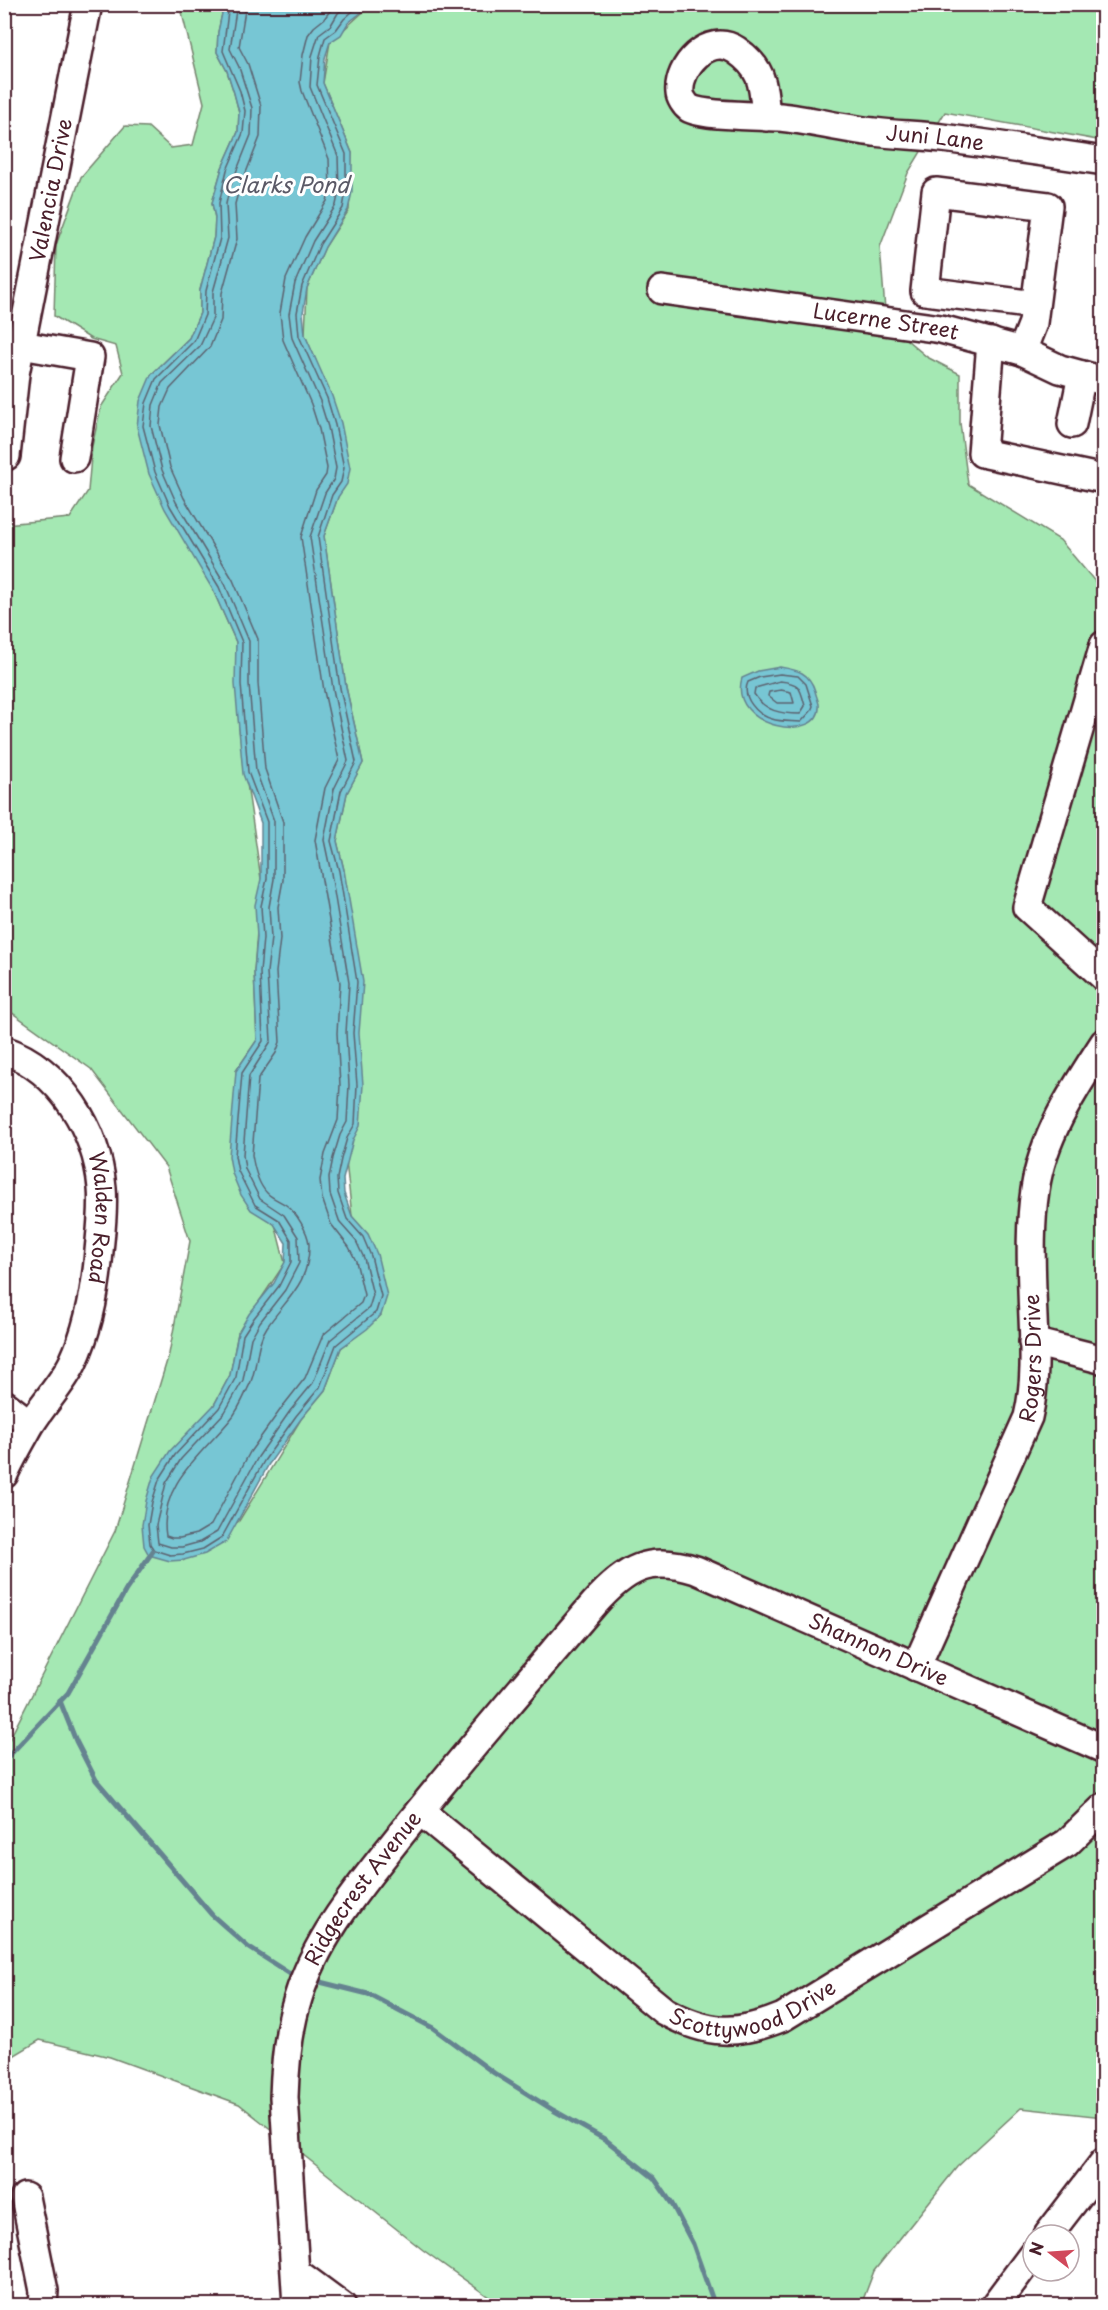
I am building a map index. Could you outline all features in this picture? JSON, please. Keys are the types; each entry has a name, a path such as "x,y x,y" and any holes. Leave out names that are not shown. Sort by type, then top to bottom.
{"street":[{"name":"Valencia Drive","path":"6,456 10,374 21,345 88,4"},
{"name":"Juni Lane","path":"766,117 1104,160"},
{"path":"1023,351 1033,323 1048,206 936,192 925,291 1035,305"},
{"name":"Lucerne Street","path":"662,290 941,329 1023,351 1060,369 1093,378"},
{"path":"991,342 982,453 1104,479"},
{"path":"21,345 90,357 74,458"},
{"path":"1072,424 1093,378"},
{"path":"1104,645 1027,907 1104,977"},
{"name":"Rogers Drive","path":"916,1667 1028,1417 1035,1376 1031,1251 1035,1188 1053,1129 1070,1095 1104,1043"},
{"name":"Walden Road","path":"4,1050 32,1064 68,1098 91,1140 98,1163 103,1206 96,1284 84,1334 74,1360 61,1383 30,1424 4,1474"},
{"path":"1033,1342 1104,1360"},
{"path":"4,1404 30,1424"},
{"name":"Shannon Drive","path":"651,1564 678,1564 723,1580 1104,1749"},
{"name":"Ridgecrest Avenue","path":"297,2306 284,2097 289,2034 298,1998 323,1941 342,1909 420,1811 609,1587 629,1573 651,1564"},
{"name":"Scottywood Drive","path":"420,1811 664,2011 686,2023 723,2031 760,2026 783,2017 1067,1843 1104,1807"},
{"path":"1059,2223 1099,2177"},
{"path":"25,2197 44,2291 44,2306"},
{"path":"994,2306 1021,2270"},
{"path":"296,2272 342,2306"}],"green space":[{"path":"372,4 1103,5 1103,141 945,112 908,173 880,247 886,322 927,357 960,374 960,423 968,484 1060,540 1103,591 1103,2117 1021,2108 957,2167 874,2271 861,2305 500,2305 423,2250 239,2104 110,2057 40,2040 5,2061 4,1750 115,1531 169,1354 190,1241 166,1167 91,1069 4,1007 5,524 70,518 88,491 92,446 101,407 123,373 116,346 91,339 54,316 56,245 81,177 125,126 148,127 171,148 193,145 204,103 180,5 224,5 218,32 217,52 227,71 239,112 238,132 222,168 212,203 215,218 214,237 200,290 200,313 189,338 151,375 213,590 236,642 239,729 261,879 254,971 257,1040 236,1071 285,1263 238,1333 230,1375 214,1405 184,1560 239,1521 301,1419 325,1390 341,1348 381,1315 352,1216 346,1161 344,870 337,841 347,793 363,763 346,687 324,536 338,497 316,361 305,335 307,288 325,247 349,210 352,153 323,83 330,42"}],"water":[{"name":"Clarks Pond","path":"224,4 371,5 348,23 341,35 330,42 325,58 323,83 352,153 352,192 348,210 325,247 307,288 303,313 305,335 332,396 341,423 350,468 347,484 338,497 324,536 346,687 363,763 347,793 337,841 363,982 359,1033 363,1085 360,1126 353,1140 343,1179 344,1193 352,1216 368,1234 377,1254 387,1296 381,1315 367,1329 341,1348 325,1390 269,1464 226,1542 205,1554 170,1561 149,1555 144,1546 142,1525 153,1477 170,1451 214,1405 230,1375 238,1333 249,1314 274,1283 285,1262 286,1243 274,1224 251,1210 241,1195 232,1173 229,1156 236,1071 257,1040 254,971 257,937 255,905 261,879 261,823 243,774 235,684 236,642 213,590 165,509 149,474 137,427 140,401 151,375 189,338 200,313 200,290 214,237 215,218 212,203 222,168 238,132 239,112 227,71 217,52 218,32"},
{"path":"780,667 802,673 813,685 819,704 816,717 807,724 792,727 776,726 761,719 748,709 741,695 742,678 758,671"}],"waterway":[{"path":"4,1761 68,1693 126,1590 153,1551"},
{"path":"60,1701 76,1741 96,1780 212,1915 248,1947 290,1974 297,1976"},
{"path":"312,1980 368,1994 433,2028 494,2073 606,2140 654,2178 672,2204 693,2244 715,2306"}]}
